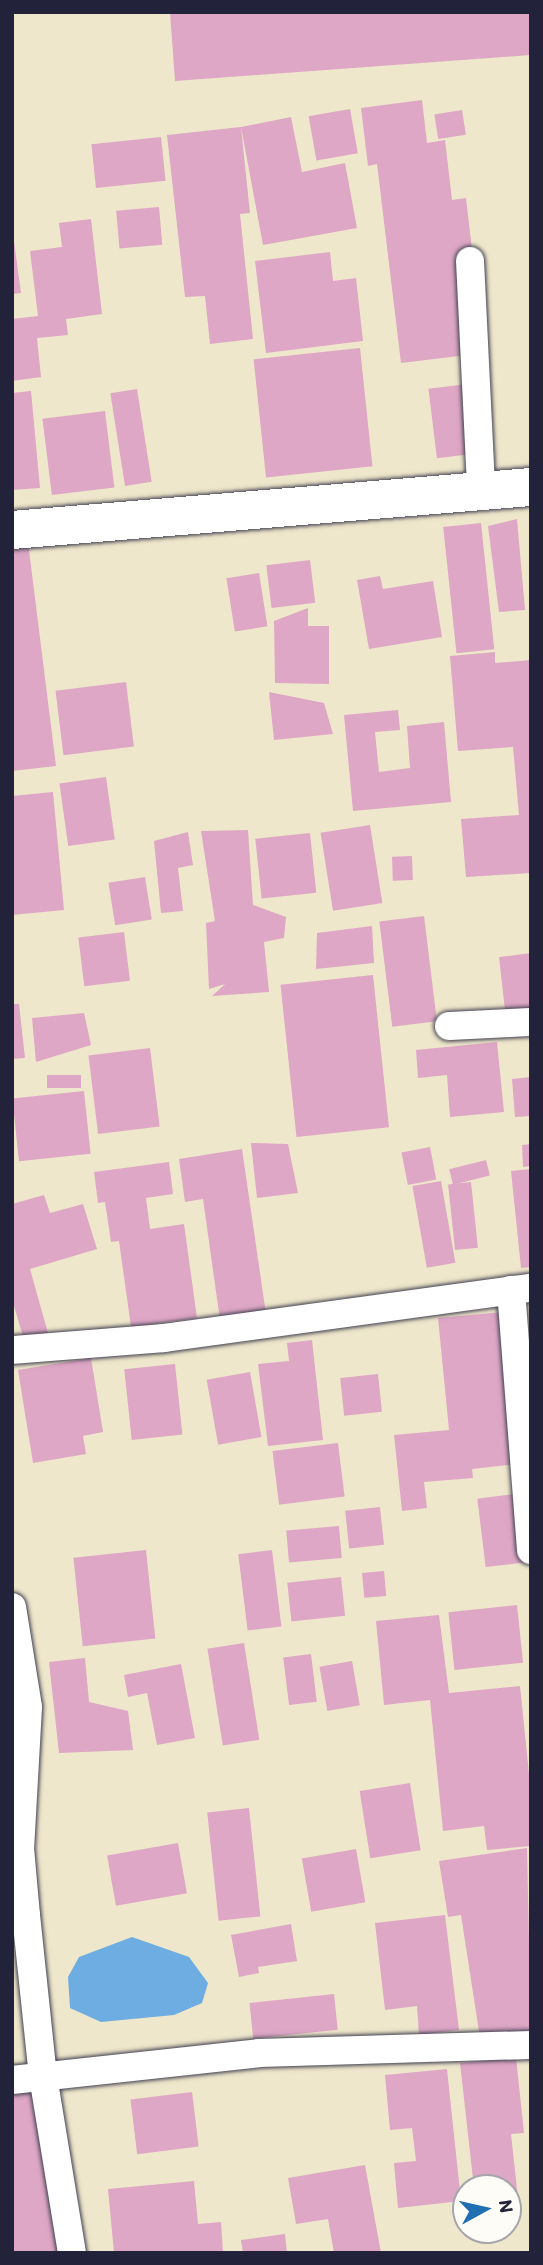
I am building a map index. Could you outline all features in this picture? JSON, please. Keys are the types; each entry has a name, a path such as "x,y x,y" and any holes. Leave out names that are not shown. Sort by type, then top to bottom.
{"street":[{"path":"470,261 481,489"},
{"path":"12,530 481,489 531,487"},
{"path":"449,1026 531,1022"},
{"path":"12,1350 164,1338 521,1289 531,1550"},
{"path":"12,1607 28,1707 20,1848 43,2076 72,2253"},
{"path":"12,2080 342,2047 531,2045"}],"water":[{"path":"132,1937 189,1957 208,1983 202,2003 174,2015 101,2022 70,2008 68,1977 79,1957"}],"building":[{"path":"170,12 531,12 531,55 175,81"},
{"path":"422,100 427,143 445,140 452,200 466,198 484,353 401,363 377,164 368,166 361,108"},
{"path":"350,109 358,153 316,161 309,116"},
{"path":"462,110 466,135 438,139 434,114"},
{"path":"291,117 302,172 345,163 357,228 263,245 241,127"},
{"path":"241,127 250,213 240,214 253,339 210,344 205,296 185,297 167,135"},
{"path":"161,137 166,181 96,188 91,144"},
{"path":"159,207 162,245 119,249 116,211"},
{"path":"91,219 102,314 66,319 68,335 37,338 41,377 12,381 12,319 38,316 30,251 62,247 59,223"},
{"path":"12,226 21,293 12,294"},
{"path":"330,252 333,281 356,278 363,341 266,353 255,261"},
{"path":"360,348 372,466 266,478 254,359"},
{"path":"484,382 493,451 437,458 428,389"},
{"path":"137,389 152,482 125,486 110,393"},
{"path":"31,391 40,488 12,490 12,393"},
{"path":"105,411 114,487 52,495 42,419"},
{"path":"517,519 525,610 499,612 488,526"},
{"path":"481,523 494,649 456,653 443,527"},
{"path":"28,542 56,766 12,771 12,544"},
{"path":"310,560 315,603 272,608 266,565"},
{"path":"259,573 267,626 235,631 226,578"},
{"path":"380,576 383,589 433,581 442,637 369,649 357,580"},
{"path":"308,608 308,626 329,626 329,684 275,683 274,621"},
{"path":"495,652 495,663 531,660 531,873 466,877 461,819 519,815 513,747 458,751 450,656"},
{"path":"126,682 134,747 63,755 56,691"},
{"path":"269,692 324,703 333,734 274,740"},
{"path":"398,710 400,730 375,732 379,772 410,768 407,726 444,722 451,802 353,811 344,715"},
{"path":"106,777 115,839 68,846 59,784"},
{"path":"53,792 64,910 12,915 12,796"},
{"path":"370,825 382,903 333,911 321,833"},
{"path":"248,830 253,905 286,917 284,938 264,942 269,992 212,996 225,984 209,989 206,923 215,921 201,831"},
{"path":"188,832 193,865 178,868 183,911 161,913 154,841"},
{"path":"310,833 316,893 262,898 255,839"},
{"path":"412,856 413,880 393,881 392,857"},
{"path":"145,877 152,919 115,925 108,883"},
{"path":"424,916 437,1021 392,1027 379,921"},
{"path":"372,926 374,963 316,969 317,933"},
{"path":"124,932 130,981 84,986 78,938"},
{"path":"531,953 531,1016 506,1019 499,957"},
{"path":"373,975 389,1127 297,1137 281,985"},
{"path":"12,1004 19,1004 25,1058 12,1059"},
{"path":"84,1013 91,1045 36,1062 32,1018"},
{"path":"497,1042 504,1112 450,1117 447,1075 418,1078 416,1050"},
{"path":"150,1048 160,1126 98,1134 88,1056"},
{"path":"47,1075 81,1075 81,1088 47,1088"},
{"path":"531,1077 531,1116 515,1117 512,1079"},
{"path":"84,1091 91,1154 19,1161 12,1099"},
{"path":"251,1143 288,1144 298,1193 257,1198"},
{"path":"531,1144 531,1166 523,1167 522,1145"},
{"path":"430,1147 436,1179 408,1185 402,1153"},
{"path":"242,1149 266,1314 220,1320 203,1199 185,1202 179,1159"},
{"path":"486,1160 490,1176 453,1185 449,1169"},
{"path":"169,1162 173,1194 146,1198 150,1229 184,1224 197,1318 131,1327 119,1241 111,1242 105,1202 98,1203 94,1172"},
{"path":"531,1169 531,1267 521,1268 511,1171"},
{"path":"441,1181 455,1263 427,1268 412,1186"},
{"path":"471,1182 478,1248 455,1250 448,1184"},
{"path":"44,1195 50,1213 83,1204 97,1249 30,1269 48,1333 24,1340 12,1299 12,1204"},
{"path":"503,1312 518,1464 472,1469 473,1478 424,1482 427,1508 402,1511 394,1435 449,1430 438,1318"},
{"path":"312,1340 323,1440 268,1446 258,1364 289,1361 287,1343"},
{"path":"91,1358 103,1432 83,1436 86,1454 33,1463 18,1370"},
{"path":"175,1364 182,1435 132,1440 124,1369"},
{"path":"250,1372 261,1437 218,1445 207,1380"},
{"path":"378,1374 382,1412 344,1416 340,1378"},
{"path":"338,1443 345,1497 279,1505 272,1451"},
{"path":"515,1494 523,1562 486,1567 477,1499"},
{"path":"380,1507 384,1545 349,1548 345,1511"},
{"path":"339,1526 342,1558 289,1562 286,1531"},
{"path":"146,1550 155,1639 83,1646 73,1558"},
{"path":"272,1550 281,1626 248,1631 238,1554"},
{"path":"384,1571 386,1596 364,1598 362,1573"},
{"path":"341,1577 345,1616 291,1621 287,1583"},
{"path":"517,1605 523,1663 454,1670 448,1612"},
{"path":"439,1615 449,1693 520,1686 531,1793 531,1846 487,1850 484,1826 443,1831 430,1700 384,1705 376,1621"},
{"path":"244,1643 259,1740 223,1746 207,1649"},
{"path":"311,1654 317,1702 289,1705 283,1657"},
{"path":"85,1658 89,1702 128,1711 133,1750 59,1753 49,1662"},
{"path":"352,1661 360,1705 327,1711 320,1667"},
{"path":"181,1664 195,1738 157,1745 147,1693 128,1697 124,1675"},
{"path":"410,1783 421,1850 370,1858 360,1791"},
{"path":"249,1808 260,1916 219,1921 207,1812"},
{"path":"178,1843 187,1893 116,1906 107,1856"},
{"path":"527,1848 531,2030 480,2038 461,1915 448,1917 439,1861"},
{"path":"356,1849 365,1902 311,1912 302,1859"},
{"path":"445,1915 459,2030 419,2035 417,2006 385,2010 375,1923"},
{"path":"291,1924 297,1961 258,1967 259,1973 239,1977 231,1935"},
{"path":"334,1994 338,2030 253,2039 249,2003"},
{"path":"516,2057 524,2133 511,2134 515,2174 472,2174 460,2063"},
{"path":"447,2069 458,2174 452,2174 452,2202 398,2208 394,2163 416,2161 412,2128 390,2130 385,2075"},
{"path":"37,2091 64,2253 12,2253 12,2095"},
{"path":"192,2092 199,2147 137,2154 130,2100"},
{"path":"365,2165 381,2253 334,2253 328,2219 296,2224 288,2178"},
{"path":"194,2181 198,2224 221,2222 223,2253 114,2253 108,2189"},
{"path":"285,2234 287,2253 243,2253 241,2240"}]}
